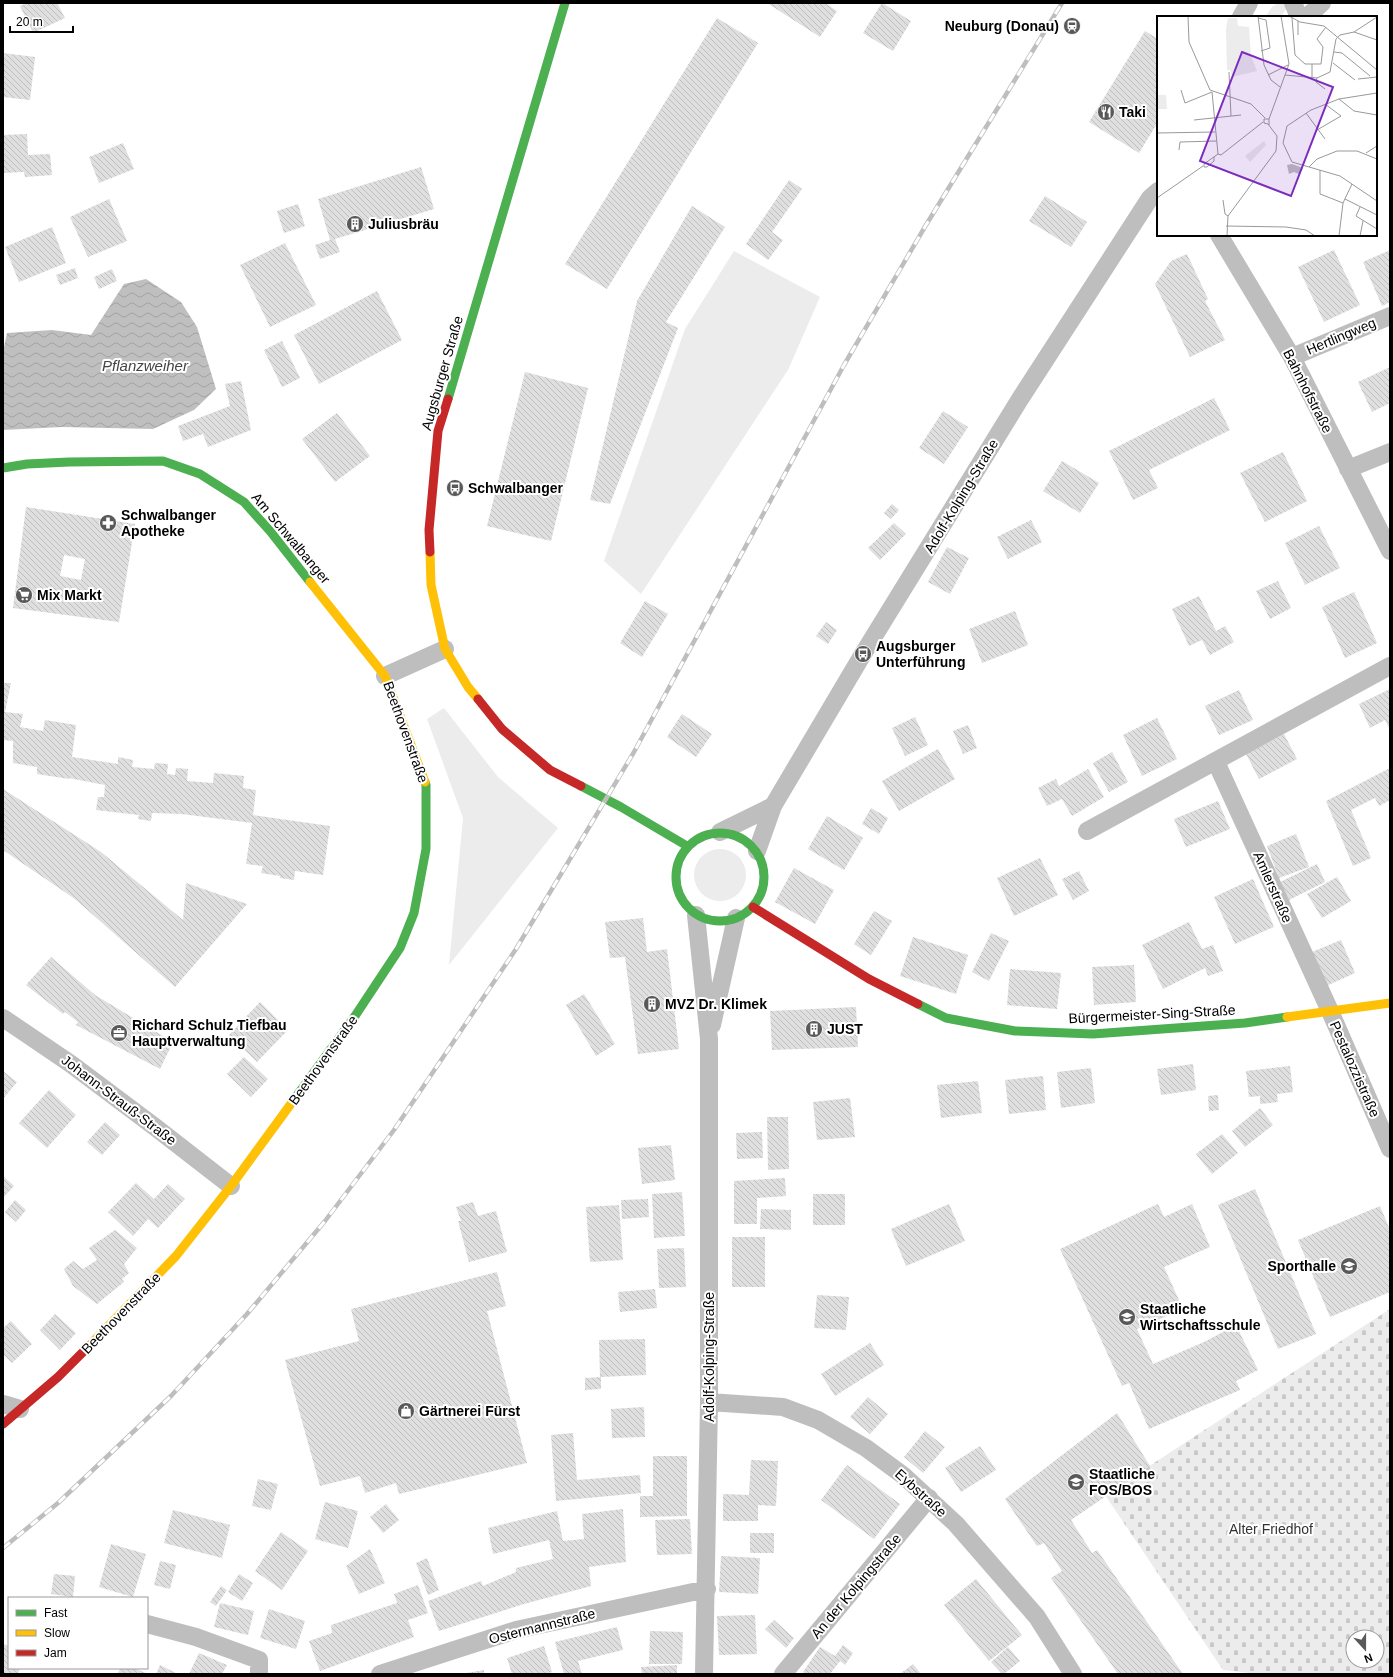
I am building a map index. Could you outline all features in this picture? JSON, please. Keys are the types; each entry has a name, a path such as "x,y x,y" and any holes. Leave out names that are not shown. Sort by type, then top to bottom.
{"main road":[{"name":"Augsburger Straße","path":"565,3 438,431 429,530 431,584 445,649 468,687 502,729 550,770 621,807"},
{"name":"Am Schwalbanger","path":"3,468 27,464 69,462 163,461 200,474 244,502 275,537 385,676"},
{"name":"Beethovenstraße","path":"3,1424 11,1407 58,1377 176,1256 231,1186 355,1016 400,948 414,913 426,849 426,785 385,676"},
{"path":"621,807 649,834"},
{"path":"621,807 687,846"},
{"path":"720,832 734,835 747,841 761,859 765,876 762,892 753,907 736,918 726,921 716,921 696,915 682,900 678,891 675,876 675,859 687,846 696,838 720,832"},
{"name":"Bürgermeister-Sing-Straße","path":"753,907 870,979 946,1018 1015,1032 1093,1034 1245,1023 1390,1003"}],"street":[{"path":"1242,16 1250,3"},
{"path":"1293,3 1299,16"},
{"path":"1308,16 1322,3"},
{"name":"Adolf-Kolping-Straße","path":"757,852 772,806 863,654 1020,399 1150,198 1157,192"},
{"name":"Bahnhofstraße","path":"1220,236 1292,357 1390,551"},
{"name":"Hertlingweg","path":"1292,357 1390,316"},
{"path":"1348,469 1390,452"},
{"name":"Beethovenstraße","path":"385,676 445,649"},
{"path":"1087,831 1390,666"},
{"name":"Amlerstraße","path":"1216,762 1330,1011"},
{"path":"720,832 772,806"},
{"name":"Adolf-Kolping-Straße","path":"696,915 709,1040 709,1402 707,1589 704,1674"},
{"name":"Adolf-Kolping-Straße","path":"709,1040 736,918"},
{"name":"Pestalozzistraße","path":"1330,1011 1390,1149"},
{"name":"Johann-Strauß-Straße","path":"3,1018 71,1064 231,1186"},
{"name":"Eybstraße","path":"709,1402 783,1407 818,1420 866,1448 904,1476 956,1524 1037,1616 1073,1674"},
{"name":"An der Kolpingstraße","path":"783,1674 929,1498"},
{"name":"Ostermannstraße","path":"380,1674 516,1630 707,1589"},
{"path":"148,1624 196,1637 259,1660 259,1674"}],"green space":[{"path":"1278,3 1289,4 1282,16 1266,16 1272,7"},
{"path":"734,251 820,297 788,370 641,594 604,561 685,329"},
{"path":"444,708 498,777 558,828 449,965 463,818 427,719"},
{"path":"715,849 725,849 739,856 746,870 746,880 739,894 725,901 715,901 705,897 698,890 694,880 694,870 698,860 705,853"},
{"name":"Alter Friedhof","path":"1390,1309 1390,1674 1258,1674 1223,1670 1105,1495"}],"water":[{"name":"Pflanzweiher","path":"146,279 181,302 197,327 216,389 194,410 153,429 62,427 3,430 3,352 7,333 52,330 91,335 124,284"}],"building":[{"path":"27,3 57,3 65,18 33,33 20,6"},
{"path":"767,3 825,3 837,11 820,37"},
{"path":"882,3 911,21 893,51 863,33"},
{"path":"717,18 758,43 607,289 565,264"},
{"path":"1145,31 1157,38 1157,124 1139,153 1089,122"},
{"path":"3,53 35,57 30,100 3,97"},
{"path":"27,134 28,155 50,154 52,175 25,177 24,172 3,173 3,135"},
{"path":"123,143 134,169 99,183 89,157"},
{"name":"Juliusbräu","path":"421,167 434,209 335,239 340,252 320,259 315,245 330,240 318,199"},
{"path":"789,180 802,189 772,232 783,240 768,260 746,244"},
{"path":"1045,196 1087,222 1071,247 1029,221"},
{"path":"109,199 127,241 88,257 70,217"},
{"path":"298,204 305,226 284,233 277,211"},
{"path":"692,206 725,227 666,322 678,328 610,504 590,500 637,301"},
{"path":"52,227 66,263 19,282 5,247"},
{"path":"285,243 316,305 270,327 240,265"},
{"path":"1334,250 1360,305 1324,322 1298,267"},
{"path":"1390,250 1390,302 1382,306 1363,262"},
{"path":"1187,254 1208,299 1205,301 1225,340 1190,357 1155,284 1171,261"},
{"path":"75,268 78,278 60,285 56,275"},
{"path":"112,269 117,281 99,289 94,277"},
{"path":"377,291 402,340 319,384 294,335"},
{"path":"282,341 300,378 282,387 264,350"},
{"path":"1390,367 1390,403 1372,412 1358,382"},
{"path":"525,372 588,388 551,541 487,526"},
{"path":"241,381 251,430 208,447 203,434 183,441 178,426 230,406 225,384"},
{"path":"1214,398 1230,430 1149,470 1158,488 1133,500 1109,451"},
{"path":"943,411 968,427 944,464 919,448"},
{"path":"337,413 370,456 335,482 302,439"},
{"path":"1283,452 1307,501 1265,522 1240,473"},
{"path":"1062,461 1099,483 1080,513 1043,491"},
{"path":"892,504 899,510 891,519 884,513"},
{"path":"26,507 135,524 119,622 13,608","holes":["64,555 85,559 81,580 60,576"]},
{"path":"1031,520 1042,542 1008,559 997,537"},
{"path":"894,523 906,534 880,560 868,548"},
{"path":"1319,526 1340,568 1305,585 1285,543"},
{"path":"947,547 969,558 950,594 928,582"},
{"path":"1278,581 1291,608 1270,619 1256,591"},
{"path":"1354,592 1377,643 1345,658 1322,607"},
{"path":"1199,596 1216,631 1225,626 1234,642 1210,655 1202,640 1189,646 1172,609"},
{"path":"645,601 668,614 642,657 620,643"},
{"path":"1015,611 1028,645 982,663 969,629"},
{"path":"826,622 837,630 828,644 816,636"},
{"path":"3,683 11,683 5,712 23,714 20,727 43,731 45,720 76,725 72,757 118,764 118,757 133,760 132,767 154,769 155,763 168,764 167,774 175,775 176,768 188,769 187,781 213,783 214,773 244,776 243,788 256,790 253,815 330,826 323,875 295,871 294,880 280,878 280,876 261,873 263,866 246,864 252,823 182,814 152,813 151,821 138,819 139,815 96,810 98,797 104,797 105,785 37,774 37,767 13,763 13,741 3,740"},
{"path":"1390,689 1390,730 1385,720 1370,728 1359,704"},
{"path":"1239,690 1253,720 1219,735 1205,706"},
{"path":"682,714 712,734 696,757 667,737"},
{"path":"915,717 928,745 905,756 892,728"},
{"path":"1157,718 1177,759 1142,776 1123,735"},
{"path":"968,725 977,748 963,754 953,731"},
{"path":"1284,734 1297,759 1259,779 1246,754"},
{"path":"938,749 955,779 899,811 882,781"},
{"path":"1112,752 1128,782 1109,792 1093,763"},
{"path":"1390,768 1390,800 1379,806 1375,798 1351,810 1371,858 1353,866 1326,801"},
{"path":"1088,769 1104,797 1072,816 1062,799 1047,806 1038,788 1056,779 1059,786"},
{"path":"3,789 101,852 183,920 186,883 247,904 175,987 75,899 3,850"},
{"path":"1218,801 1230,829 1186,847 1174,819"},
{"path":"871,808 888,818 879,834 862,824"},
{"path":"827,816 863,838 844,870 808,849"},
{"path":"1296,834 1309,867 1279,878 1267,846"},
{"path":"1040,858 1058,895 1014,916 997,878"},
{"path":"1317,864 1325,882 1289,900 1280,882"},
{"path":"794,868 834,890 815,924 775,902"},
{"path":"1079,871 1089,891 1073,900 1062,879"},
{"path":"1337,877 1351,901 1322,918 1307,894"},
{"path":"1253,879 1274,927 1235,944 1214,897"},
{"path":"874,911 892,921 871,955 854,944"},
{"name":"MVZ Dr. Klimek","path":"643,918 647,952 667,949 679,1049 638,1054 625,957 610,958 605,922"},
{"path":"1189,922 1202,949 1213,945 1223,971 1208,976 1205,968 1163,989 1142,945"},
{"path":"991,933 1009,941 989,981 972,972"},
{"path":"913,937 968,955 956,994 900,976"},
{"path":"1341,940 1355,973 1326,986 1312,952"},
{"path":"51,957 95,995 173,1042 160,1069 76,1025 78,1022 65,1012 63,1014 26,985"},
{"path":"1134,965 1136,1002 1094,1005 1092,967"},
{"path":"1010,969 1061,973 1057,1009 1007,1005"},
{"path":"584,994 615,1044 596,1056 566,1005"},
{"path":"260,1002 288,1030 257,1062 229,1035"},
{"name":"JUST","path":"856,1007 858,1047 772,1050 770,1011"},
{"path":"244,1057 268,1079 251,1097 227,1074"},
{"path":"1193,1064 1196,1090 1161,1095 1157,1069"},
{"path":"1290,1066 1293,1092 1277,1094 1278,1102 1260,1104 1260,1096 1249,1097 1246,1071"},
{"path":"1091,1068 1095,1103 1061,1108 1057,1072"},
{"path":"3,1071 17,1082 3,1099"},
{"path":"1043,1076 1046,1110 1009,1114 1005,1080"},
{"path":"978,1081 982,1113 941,1118 937,1085"},
{"path":"49,1090 76,1115 47,1148 19,1123"},
{"path":"1218,1095 1219,1110 1209,1111 1208,1096"},
{"path":"850,1098 855,1137 817,1140 813,1102"},
{"path":"1260,1108 1273,1125 1245,1147 1232,1131"},
{"path":"767,1117 788,1117 789,1169 768,1170"},
{"path":"105,1122 120,1135 102,1155 87,1142"},
{"path":"762,1132 763,1158 737,1159 736,1133"},
{"path":"1222,1134 1238,1153 1212,1174 1196,1154"},
{"path":"671,1145 675,1180 642,1184 638,1148"},
{"path":"3,1176 14,1186 3,1198"},
{"path":"785,1178 786,1196 757,1198 757,1224 734,1224 734,1181"},
{"path":"136,1183 154,1199 168,1184 185,1199 158,1228 148,1219 133,1236 108,1212"},
{"path":"1255,1189 1316,1334 1278,1349 1218,1205"},
{"path":"682,1192 685,1236 654,1238 652,1194"},
{"path":"813,1194 845,1194 845,1225 813,1225"},
{"path":"648,1199 649,1217 622,1219 621,1200"},
{"path":"15,1200 26,1210 16,1222 5,1212"},
{"path":"473,1202 478,1216 496,1211 507,1252 469,1262 458,1221 461,1221 456,1207"},
{"path":"949,1204 965,1241 906,1266 891,1229"},
{"name":"Staatliche Wirtschaftsschule","path":"1158,1204 1164,1217 1192,1204 1210,1247 1164,1267 1183,1309 1137,1329 1153,1364 1204,1342 1236,1325 1258,1370 1236,1381 1240,1390 1149,1429 1129,1383 1122,1386 1060,1249"},
{"path":"619,1205 623,1260 590,1262 586,1207"},
{"name":"Sporthalle","path":"1380,1206 1390,1230 1390,1292 1330,1317 1298,1240"},
{"path":"761,1209 791,1210 791,1230 760,1229"},
{"path":"115,1230 137,1248 124,1264 129,1273 122,1279 124,1282 97,1304 73,1286 64,1269 73,1261 83,1269 97,1260 89,1248"},
{"path":"732,1237 765,1237 765,1287 732,1287"},
{"path":"684,1248 686,1287 659,1288 657,1249"},
{"name":"Gärtnerei Fürst","path":"497,1272 506,1306 487,1311 527,1463 399,1494 396,1483 365,1493 360,1476 320,1486 285,1360 359,1341 351,1309"},
{"path":"655,1289 657,1308 620,1312 618,1292"},
{"path":"817,1295 849,1297 846,1330 814,1328"},
{"path":"55,1314 76,1333 60,1350 40,1330"},
{"path":"11,1321 32,1344 12,1363 3,1354 3,1328"},
{"path":"645,1339 646,1375 600,1377 599,1340"},
{"path":"870,1343 884,1365 835,1396 821,1374"},
{"path":"601,1377 601,1389 585,1390 585,1378"},
{"path":"868,1397 888,1414 870,1434 850,1417"},
{"path":"644,1407 645,1437 612,1438 611,1409"},
{"path":"1117,1413 1150,1466 1071,1520 1092,1553 1097,1550 1183,1674 1118,1674 1051,1578 1062,1571 1044,1543 1037,1546 1005,1499"},
{"path":"925,1431 945,1447 923,1473 904,1457"},
{"path":"573,1433 577,1480 640,1475 641,1493 556,1501 551,1435"},
{"path":"980,1446 996,1470 961,1492 945,1468"},
{"path":"653,1456 687,1456 687,1516 640,1517 640,1496 653,1496"},
{"path":"751,1460 778,1461 776,1506 758,1505 758,1521 723,1521 723,1494 749,1495"},
{"path":"847,1465 900,1504 874,1539 821,1500"},
{"path":"258,1479 278,1484 271,1510 252,1506"},
{"path":"325,1502 358,1511 348,1548 315,1539"},
{"path":"386,1504 399,1520 383,1533 370,1517"},
{"path":"623,1509 626,1562 589,1567 591,1586 524,1604 439,1631 428,1601 481,1581 483,1586 516,1572 516,1568 553,1559 549,1540 493,1554 488,1528 557,1511 563,1541 584,1539 582,1514"},
{"path":"173,1510 230,1525 222,1558 164,1543"},
{"path":"690,1519 692,1554 657,1555 655,1520"},
{"path":"281,1532 308,1551 282,1590 255,1571"},
{"path":"750,1533 774,1533 774,1553 750,1553"},
{"path":"111,1544 146,1554 133,1597 99,1587"},
{"path":"370,1549 385,1583 359,1594 346,1566"},
{"path":"721,1556 760,1558 758,1594 719,1592"},
{"path":"427,1558 439,1590 428,1595 416,1563"},
{"path":"160,1561 176,1565 170,1589 154,1585"},
{"path":"54,1574 75,1576 73,1597 51,1594"},
{"path":"239,1574 253,1583 242,1601 228,1592"},
{"path":"976,1579 1022,1635 989,1661 944,1605"},
{"path":"418,1585 428,1613 408,1620 414,1637 320,1671 309,1641 332,1633 331,1625 397,1603 394,1594"},
{"path":"221,1586 227,1590 216,1606 210,1602"},
{"path":"220,1603 254,1611 248,1635 214,1627"},
{"path":"269,1609 305,1621 296,1649 260,1638"},
{"path":"755,1615 757,1654 719,1655 717,1616"},
{"path":"774,1620 794,1638 786,1648 765,1629"},
{"path":"617,1627 623,1650 578,1661 582,1674 564,1674 555,1642"},
{"path":"650,1631 683,1632 682,1664 649,1664"},
{"path":"3,1644 8,1646 8,1669 20,1669 18,1674 3,1674"},
{"path":"843,1645 853,1653 845,1665 840,1661 830,1674 805,1674 803,1672 820,1647 835,1656"},
{"path":"544,1646 552,1672 545,1674 512,1674 507,1658"},
{"path":"1008,1647 1020,1661 1002,1674 991,1662"},
{"path":"199,1653 227,1665 222,1674 189,1674"},
{"path":"913,1664 921,1674 900,1674"},
{"path":"160,1665 178,1674 156,1674"},
{"path":"677,1665 677,1674 642,1674 641,1667"},
{"path":"120,1669 136,1669 148,1674 118,1674"},
{"path":"484,1670 484,1674 466,1674 466,1673"}],"railway":[{"path":"3,1548 58,1503 171,1396 247,1314 325,1221 394,1130 516,949 634,752 844,365 926,225 1062,3"}],"traffic: fast":[{"path":"448,399 565,3"},
{"path":"3,468 27,464 69,462 163,461 200,474 244,502 270,531 310,582"},
{"path":"293,1101 355,1016 400,948 414,913 426,849 425,782"},
{"path":"581,786 621,807 687,846"},
{"path":"711,833 729,833 745,840 757,852 764,868 764,877 764,886 757,902 745,914 729,921 711,921 695,914 683,902 676,886 676,868 683,852 695,840 711,833"},
{"path":"918,1004 946,1018 1015,1031 1093,1034 1245,1023 1287,1017"}],"traffic: slow":[{"path":"430,552 431,585 445,649 468,687 478,699"},
{"path":"310,582 385,676 425,782"},
{"path":"1287,1017 1390,1003"},
{"path":"90,1345 176,1256 231,1186 293,1101"}],"traffic: jam":[{"path":"430,552 429,530 438,431 448,399"},
{"path":"478,699 502,729 550,770 581,786"},
{"path":"753,907 869,979 918,1004"},
{"path":"3,1424 58,1377 90,1345"}],"place":[{"name":"Neuburg (Donau)","path":"1072,26"},
{"name":"Taki","path":"1106,112"},
{"name":"Juliusbräu","path":"355,224"},
{"name":"Schwalbanger","path":"455,488"},
{"name":"Schwalbanger Apotheke","path":"108,523"},
{"name":"Mix Markt","path":"24,595"},
{"name":"Augsburger Unterführung","path":"863,654"},
{"name":"MVZ Dr. Klimek","path":"652,1004"},
{"name":"JUST","path":"814,1029"},
{"name":"Richard Schulz Tiefbau Hauptverwaltung","path":"119,1033"},
{"name":"Sporthalle","path":"1349,1266"},
{"name":"Staatliche Wirtschaftsschule","path":"1127,1317"},
{"name":"Gärtnerei Fürst","path":"406,1411"},
{"name":"Staatliche FOS/BOS","path":"1076,1482"}]}
